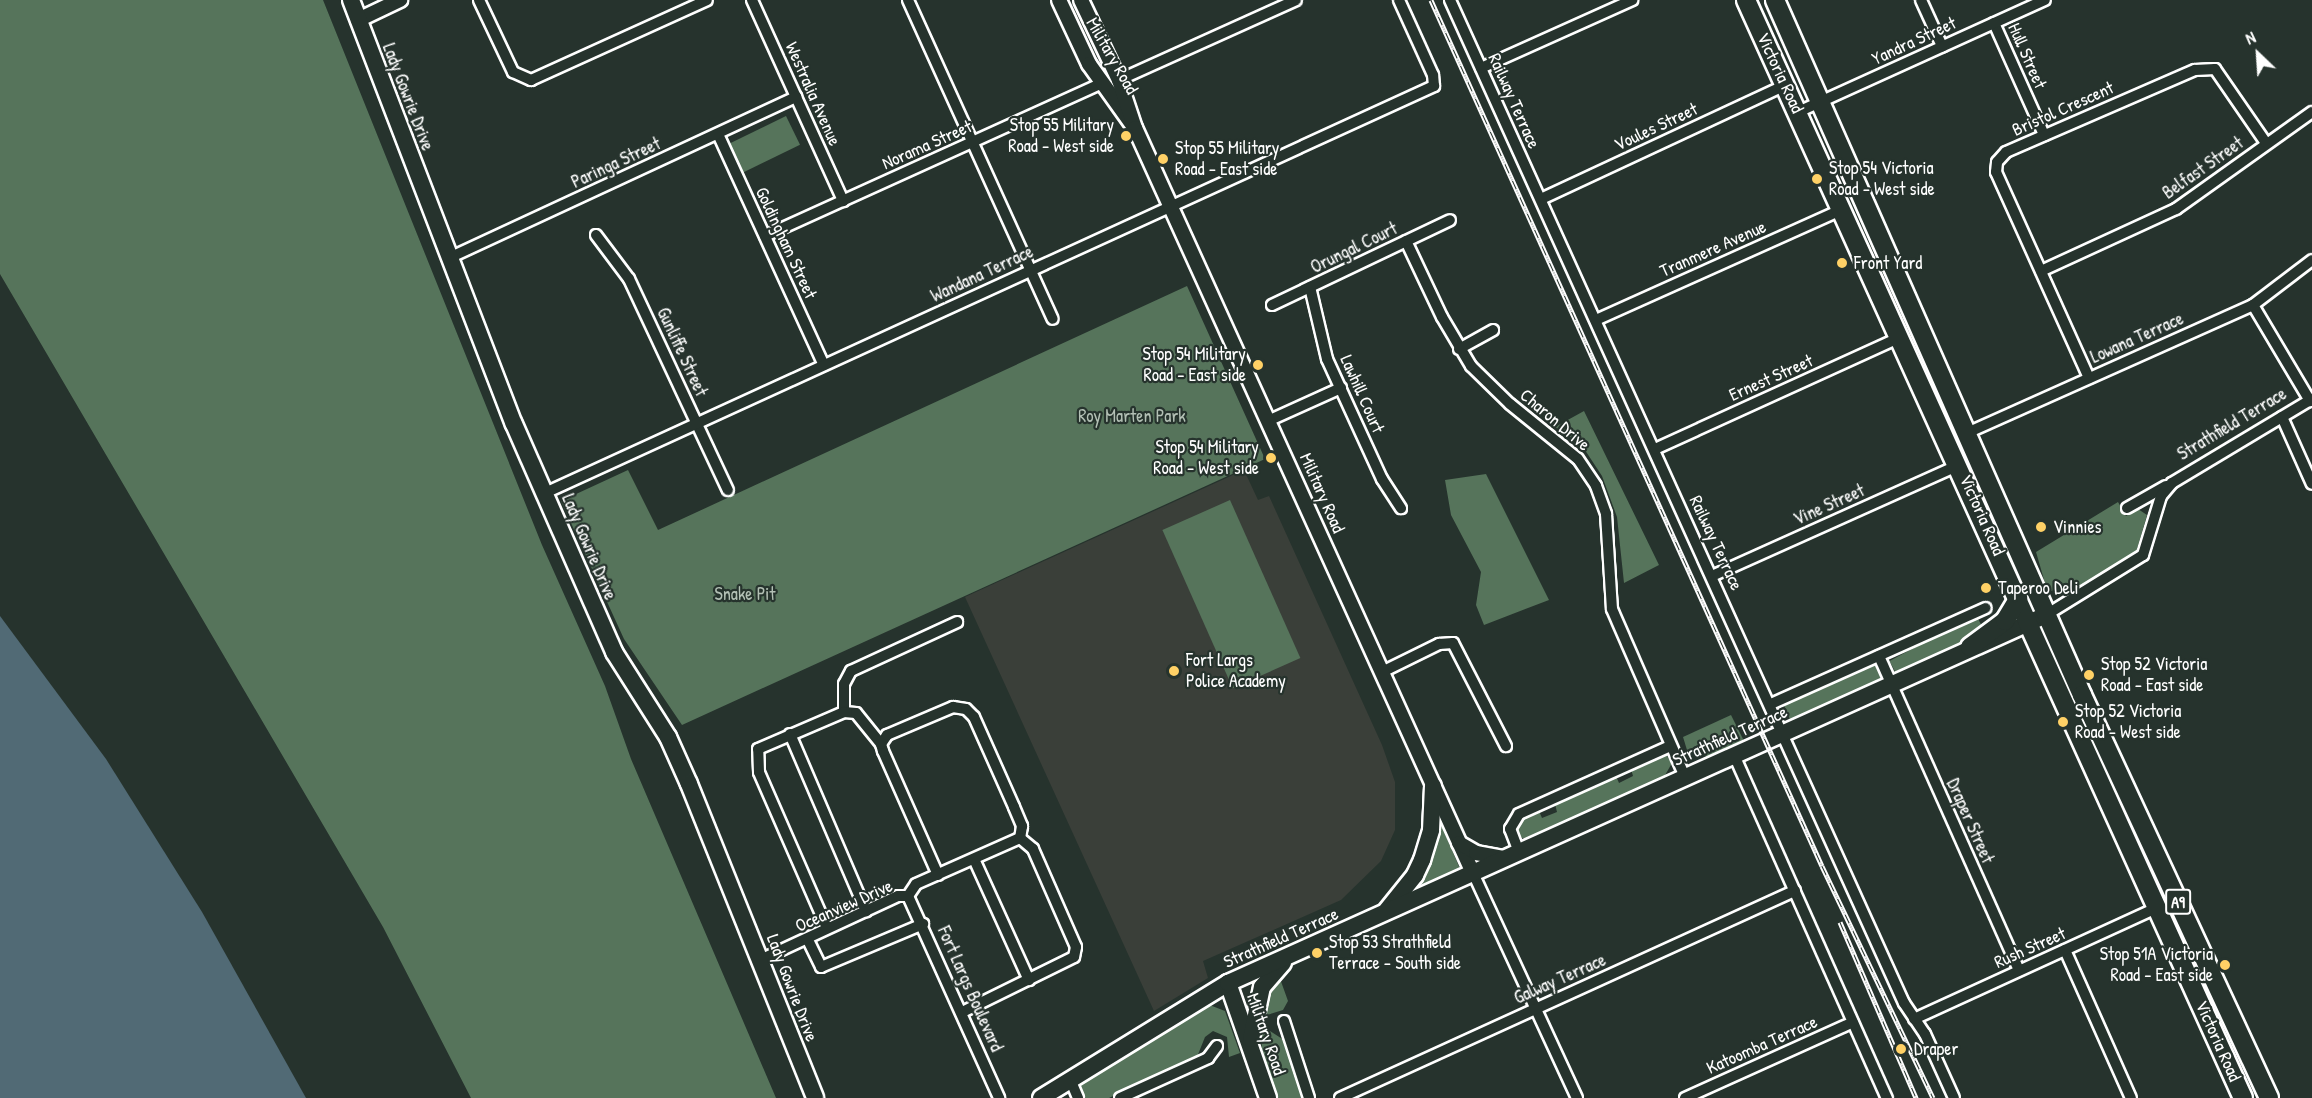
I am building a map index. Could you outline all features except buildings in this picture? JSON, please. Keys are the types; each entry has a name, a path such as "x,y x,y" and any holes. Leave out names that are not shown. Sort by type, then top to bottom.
{"highway":[{"name":"Victoria Road","path":"1746,0 1843,208 2243,1098"},
{"name":"Victoria Road","path":"1775,0 2046,615 2269,1098"},
{"path":"1931,403 1932,372 1938,369"},
{"path":"1971,647 2005,621 2018,599"},
{"path":"2123,830 2130,828 2137,813"}],"main road":[{"name":"Lady Gowrie Drive","path":"351,0 449,258 545,493 614,652 668,737 815,1098"},
{"name":"Strathfield Terrace","path":"1041,1098 1228,983 2046,615"},
{"path":"1384,913 1415,875 1422,860 1431,830 1433,786"},
{"path":"1250,1044 1262,987 1290,956"},
{"name":"Military Road","path":"1228,983 1268,1098"}],"street":[{"path":"358,20 400,0"},
{"path":"479,0 513,72 531,80 707,0"},
{"name":"Westralia Avenue","path":"752,0 843,201"},
{"path":"908,0 1053,319"},
{"name":"Military Road","path":"1059,0 1089,64 1135,128"},
{"name":"Military Road","path":"1081,0 1119,80 1135,128 1270,420 1473,873"},
{"path":"1119,80 1296,0"},
{"name":"Wandana Terrace","path":"545,493 1434,86 1433,75 1398,0"},
{"name":"Railway Terrace","path":"1450,0 1914,1019 1925,1034 1954,1098"},
{"path":"1481,68 1632,0"},
{"path":"1920,0 1942,46"},
{"name":"Yandra Street","path":"1798,112 2045,0"},
{"name":"Hull Street","path":"1994,23 2044,135"},
{"name":"Bristol Crescent","path":"2089,378 1996,172 1997,162 2006,152 2195,70 2215,69 2266,142"},
{"name":"Norama Street","path":"765,236 1103,83"},
{"name":"Voules Street","path":"1541,199 1785,85"},
{"name":"Paringa Street","path":"449,258 796,98"},
{"name":"Belfast Street","path":"2042,271 2176,209 2266,142 2312,112"},
{"name":"Goldingham Street","path":"718,134 824,365"},
{"name":"Tranmere Avenue","path":"1596,320 1843,208"},
{"name":"Orungal Court","path":"1272,304 1450,220"},
{"name":"Gunliffe Street","path":"596,236 629,279 728,490"},
{"name":"Charon Drive","path":"1406,241 1459,349 1482,379 1578,459 1596,486 1605,514 1612,609 1685,777"},
{"name":"Lowana Terrace","path":"1967,433 2253,305 2312,260"},
{"name":"Lawhill Court","path":"1310,287 1327,359 1382,479 1401,508"},
{"path":"2253,305 2311,400"},
{"path":"1459,349 1493,330"},
{"name":"Ernest Street","path":"1655,449 1901,337"},
{"path":"1270,420 1341,388"},
{"name":"Strathfield Terrace","path":"2127,508 2311,400"},
{"path":"2282,417 2312,484"},
{"name":"Vine Street","path":"1712,576 1959,465"},
{"name":"Strathfield Terrace","path":"2046,615 2143,555 2161,496 2172,483"},
{"name":"Strathfield Terrace","path":"1771,704 1986,608"},
{"path":"844,712 844,684 851,671 957,622"},
{"path":"1382,672 1439,644 1454,643 1506,746"},
{"path":"1878,656 1891,685"},
{"name":"Draper Street","path":"1891,685 2019,970"},
{"path":"881,744 887,735 953,707 966,709 974,717 1022,826 1020,838 1032,849 1076,947 1074,957 1067,962 962,1012"},
{"path":"827,928 755,757 758,748 844,712 856,713 881,744 938,875"},
{"path":"790,734 866,911"},
{"name":"Strathfield Terrace","path":"1512,855 1510,829 1519,814 1670,746"},
{"path":"1734,755 1887,1098"},
{"name":"Oceanview Drive","path":"760,960 808,940 827,928 866,911 908,896 916,884 1020,838"},
{"path":"1459,843 1476,853 1512,855"},
{"path":"974,859 1029,980"},
{"path":"1473,873 1577,1098"},
{"name":"Galway Terrace","path":"1340,1098 1794,891"},
{"name":"Fort Largs Boulevard","path":"908,896 923,924 999,1098"},
{"name":"Rush Street","path":"1914,1019 2159,907"},
{"path":"808,940 821,967 923,924"},
{"path":"2065,950 2132,1098"},
{"name":"Military Road","path":"1284,1021 1309,1098"},
{"name":"Katoomba Terrace","path":"1685,1098 1853,1022"},
{"path":"1120,1098 1208,1058 1217,1046"},
{"path":"1070,1079 1078,1098"}],"shaded area":[{"name":"Fort Largs Police Academy","path":"1244,470 1258,500 1269,496 1382,745 1395,782 1395,830 1381,861 1341,900 1203,961 1208,978 1154,1011 965,597"}],"green space":[{"path":"0,0 323,0 542,545 605,686 631,759 776,1098 471,1098 383,927 0,274"},
{"path":"786,116 800,145 742,173 728,144"},
{"name":"Roy Marten Park","path":"1187,286 1265,459 682,725 624,639 561,501 628,470 658,530"},
{"path":"1584,411 1659,565 1624,583 1617,517 1602,476 1581,444 1555,427"},
{"path":"1486,474 1549,600 1484,625 1476,605 1481,572 1451,515 1445,480"},
{"path":"1230,500 1300,658 1233,688 1162,530"},
{"path":"2118,502 2126,516 2138,509 2147,515 2135,556 2071,595 2047,590 2036,552"},
{"path":"1976,615 1985,632 1898,678 1889,661"},
{"path":"1873,659 1882,680 1790,719 1781,698"},
{"path":"1731,715 1744,741 1710,757 1687,750 1683,737"},
{"path":"1661,755 1666,755 1672,763 1664,777 1531,838 1522,838 1516,833 1519,820 1539,811 1542,818 1557,812 1555,804 1616,776 1619,783 1633,776 1631,769"},
{"path":"1435,810 1460,869 1408,892"},
{"path":"1278,973 1288,1001 1283,1010 1267,1015 1264,1027 1287,1042 1304,1098 1277,1098 1262,1049 1259,1010"},
{"path":"1207,1004 1225,1011 1240,1053 1229,1057 1227,1037 1213,1031 1205,1037 1197,1057 1109,1098 1084,1098 1079,1083"}],"water":[{"path":"0,616 106,759 202,912 306,1098 0,1098"}],"railway":[{"path":"1431,0 1822,866 1933,1098"},
{"path":"1840,922 1916,1098"}],"place":[{"name":"Stop 55 Military Road - West side","path":"1126,136"},
{"name":"Stop 55 Military Road - East side","path":"1163,159"},
{"name":"Stop 54 Victoria Road - West side","path":"1817,179"},
{"name":"Front Yard","path":"1842,263"},
{"name":"Stop 54 Military Road - East side","path":"1258,365"},
{"name":"Stop 54 Military Road - West side","path":"1271,458"},
{"name":"Vinnies","path":"2041,527"},
{"name":"Taperoo Deli","path":"1986,588"},
{"name":"Fort Largs Police Academy","path":"1174,671"},
{"name":"Stop 52 Victoria Road - East side","path":"2089,675"},
{"name":"Stop 52 Victoria Road - West side","path":"2063,722"},
{"name":"Stop 53 Strathfield Terrace - South side","path":"1317,953"},
{"name":"Stop 51A Victoria Road - East side","path":"2225,965"},
{"name":"Draper","path":"1901,1049"}],"park label":[{"name":"Snake Pit","path":"745,594"}]}
